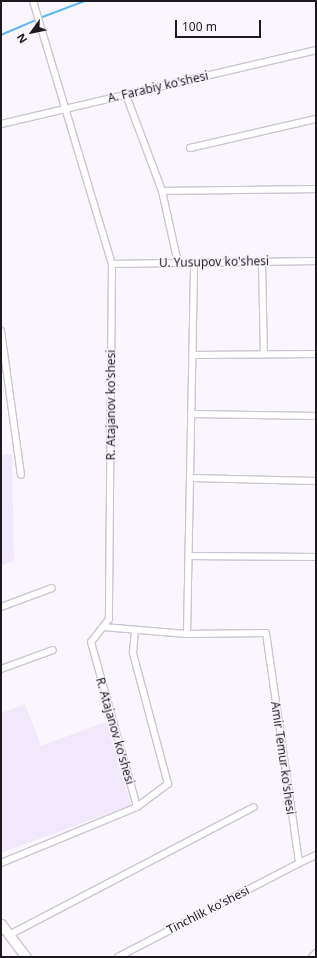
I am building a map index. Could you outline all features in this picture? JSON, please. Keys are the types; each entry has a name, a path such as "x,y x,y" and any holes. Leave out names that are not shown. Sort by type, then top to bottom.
{"street":[{"name":"R. Atajanov ko'shesi","path":"33,1 112,264 110,619 91,642 137,807"},
{"name":"A. Farabiy ko'shesi","path":"1,124 316,50"},
{"path":"126,94 162,191 178,263"},
{"path":"190,148 316,119"},
{"path":"162,191 316,189"},
{"name":"U. Yusupov ko'shesi","path":"112,264 316,261"},
{"path":"262,262 264,354"},
{"path":"103,627 187,634 194,263"},
{"path":"1,330 21,475"},
{"path":"192,355 316,354"},
{"path":"191,414 316,416"},
{"path":"190,478 316,481"},
{"path":"189,556 316,557"},
{"path":"1,607 52,588"},
{"path":"1,863 137,807 168,784 133,653 135,630"},
{"name":"Amir Temur ko'shesi","path":"187,634 266,634 299,863"},
{"path":"1,669 53,650"},
{"path":"10,935 254,807"},
{"path":"299,863 316,855"},
{"name":"Tinchlik ko'shesi","path":"118,957 299,863"},
{"path":"1,924 26,957"},
{"path":"312,957 316,953"}],"shaded area":[{"path":"12,454 14,561 1,566 1,455"},
{"path":"25,704 41,746 108,721 131,805 1,853 1,713"}],"waterway":[{"path":"40,18 85,1"},
{"path":"1,35 36,20"}]}
